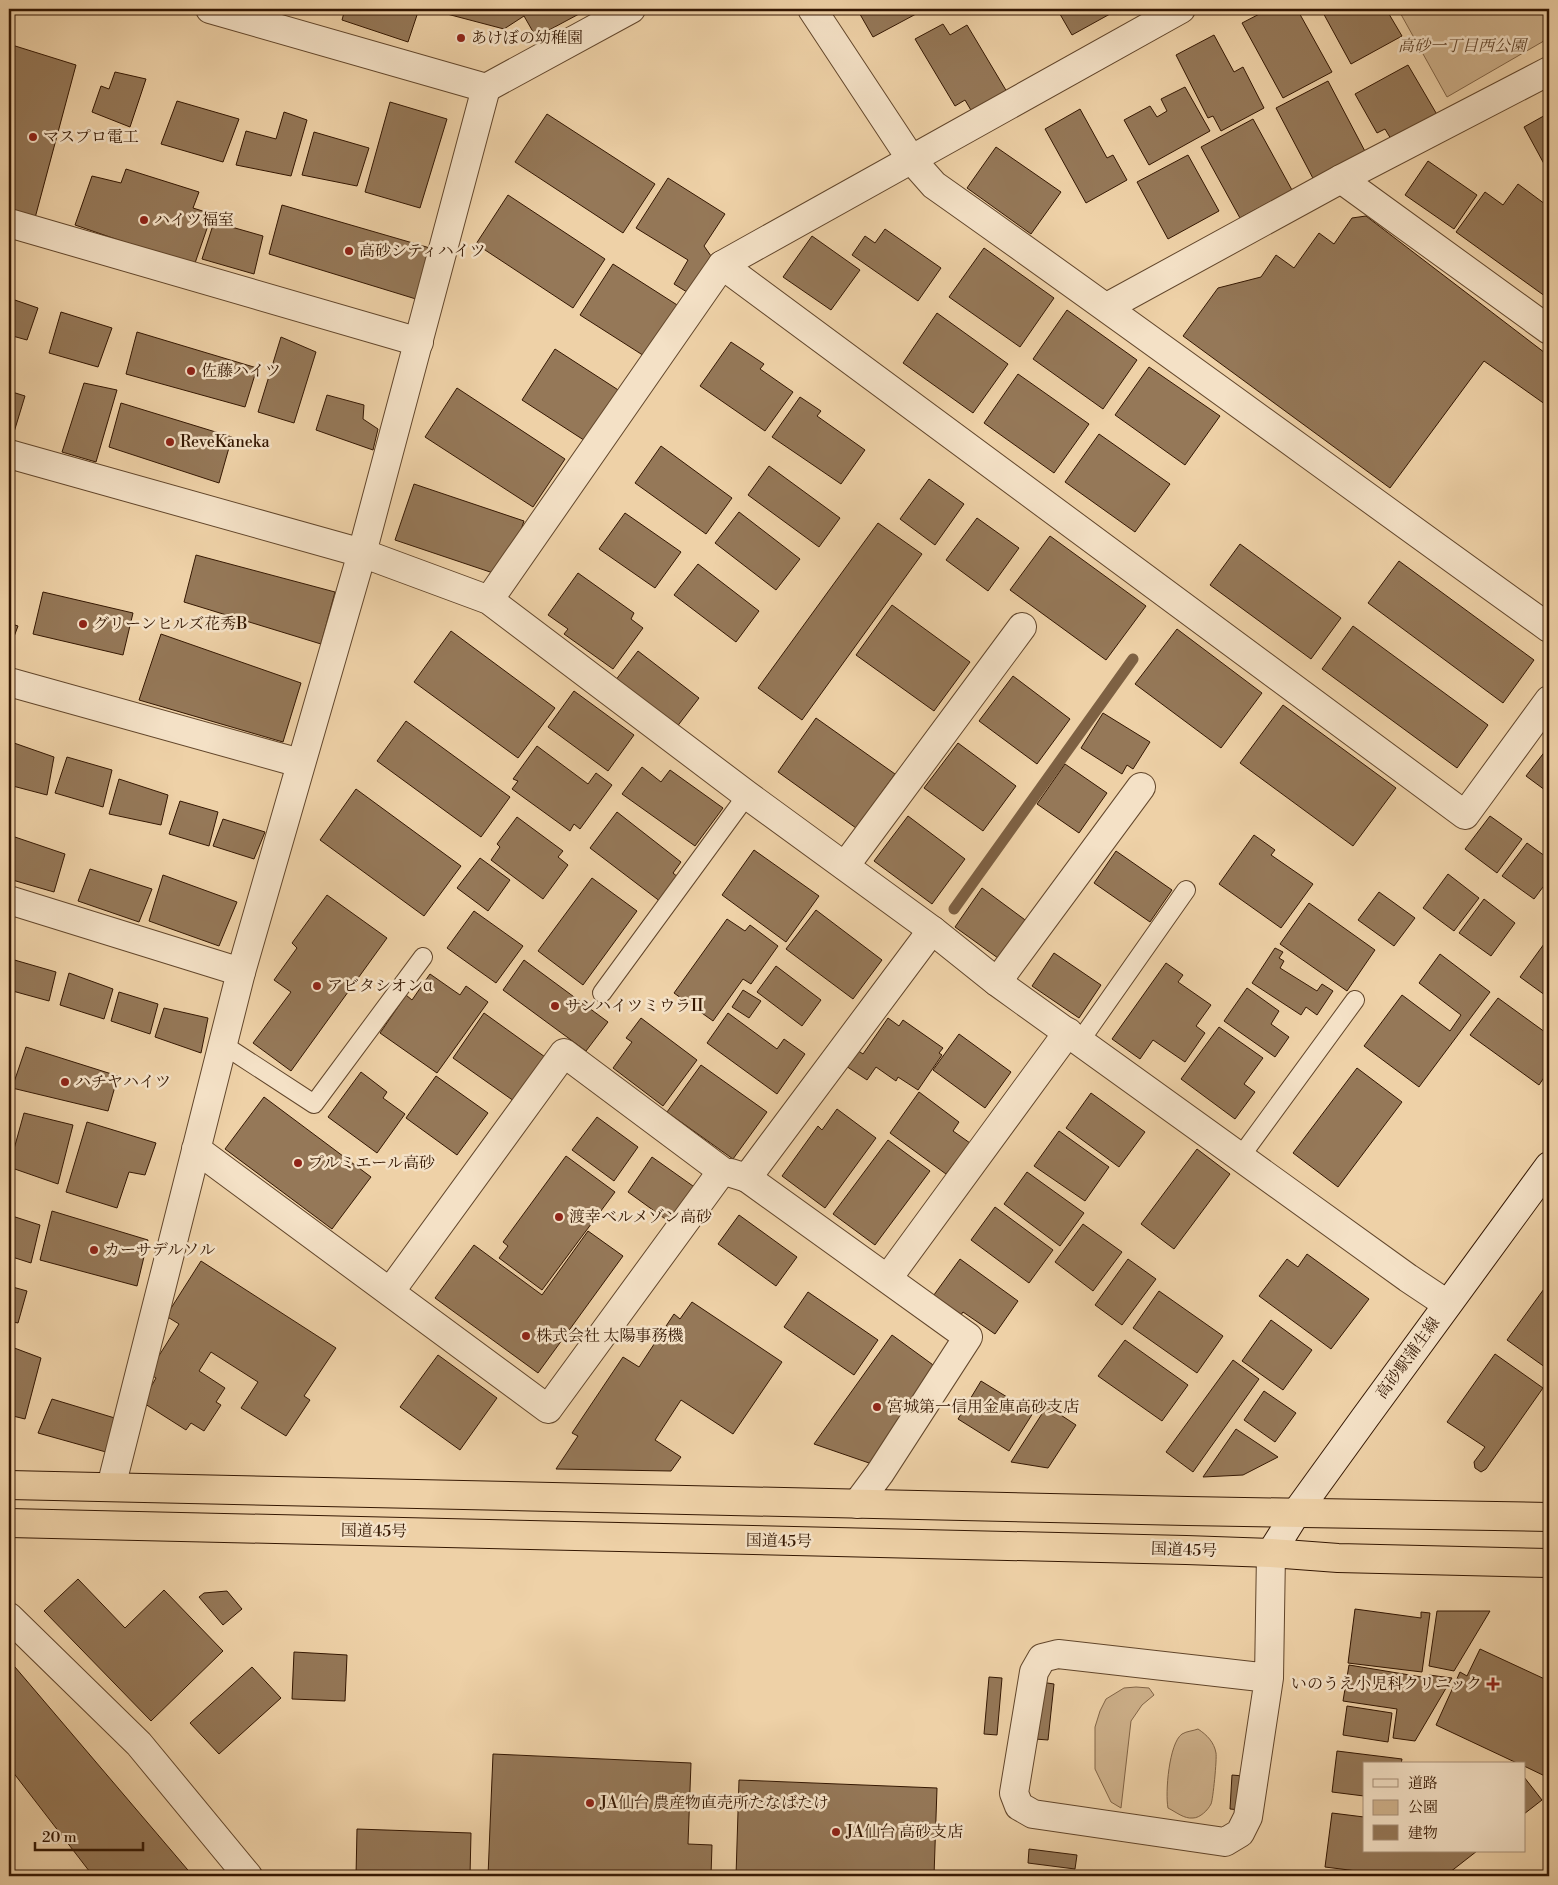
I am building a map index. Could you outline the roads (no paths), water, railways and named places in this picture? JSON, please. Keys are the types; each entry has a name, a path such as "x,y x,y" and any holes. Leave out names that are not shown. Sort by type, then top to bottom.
{"highway":[{"path":"9,1485 1549,1517"},
{"name":"国道45号","path":"9,1523 1271,1553 1338,1558 1549,1563"}],"street":[{"path":"210,9 486,88 631,9"},
{"path":"812,9 910,159 934,185 1107,307 1549,628"},
{"path":"489,600 722,265 1181,9"},
{"path":"1107,307 1341,178 1549,71"},
{"path":"111,1487 241,972 362,553 486,88"},
{"path":"1341,178 1549,330"},
{"path":"9,223 419,342"},
{"path":"722,265 1465,816 1549,700"},
{"path":"9,454 362,553 489,600 747,795 932,930 997,982 1447,1304"},
{"path":"845,866 1022,627"},
{"path":"9,682 300,763"},
{"path":"997,982 1141,787"},
{"path":"9,900 241,972"},
{"path":"196,1149 548,1408 932,930"},
{"path":"888,1278 1074,1037"},
{"path":"390,1292 564,1054 888,1278 968,1336 880,1473 857,1504"},
{"name":"高砂駅蒲生線","path":"1271,1553 1296,1513 1549,1166"},
{"path":"1269,1678 1058,1654 1042,1658 1034,1672 1014,1793 1019,1806 1033,1814 1225,1842 1240,1834 1248,1817 1269,1678 1271,1553"},
{"path":"9,1617 139,1744 248,1876"}],"lane":[{"path":"602,993 747,795"},
{"path":"1074,1037 1186,890"},
{"path":"222,1044 314,1104 423,957"},
{"path":"1241,1156 1355,1000"}],"waterway":[{"path":"954,909 1133,659"}],"place":[{"name":"あけぼの幼稚園","path":"461,38"},
{"name":"マスプロ電工","path":"33,137"},
{"name":"ハイツ福室","path":"144,220"},
{"name":"高砂シティハイツ","path":"349,251"},
{"name":"佐藤ハイツ","path":"191,371"},
{"name":"ReveKaneka","path":"170,442"},
{"name":"グリーンヒルズ花秀B","path":"83,624"},
{"name":"アビタシオンα","path":"317,986"},
{"name":"サンハイツミウラII","path":"555,1006"},
{"name":"ハチヤハイツ","path":"65,1082"},
{"name":"プルミエール高砂","path":"298,1163"},
{"name":"渡幸ベルメゾン高砂","path":"559,1217"},
{"name":"カーサデルソル","path":"94,1250"},
{"name":"株式会社 太陽事務機","path":"526,1336"},
{"name":"宮城第一信用金庫高砂支店","path":"877,1407"},
{"name":"いのうえ小児科クリニック","path":"1493,1684"},
{"name":"JA仙台 農産物直売所たなばたけ","path":"590,1803"},
{"name":"JA仙台 高砂支店","path":"836,1832"}],"park label":[{"name":"高砂一丁目西公園","path":"1462,46"}]}
